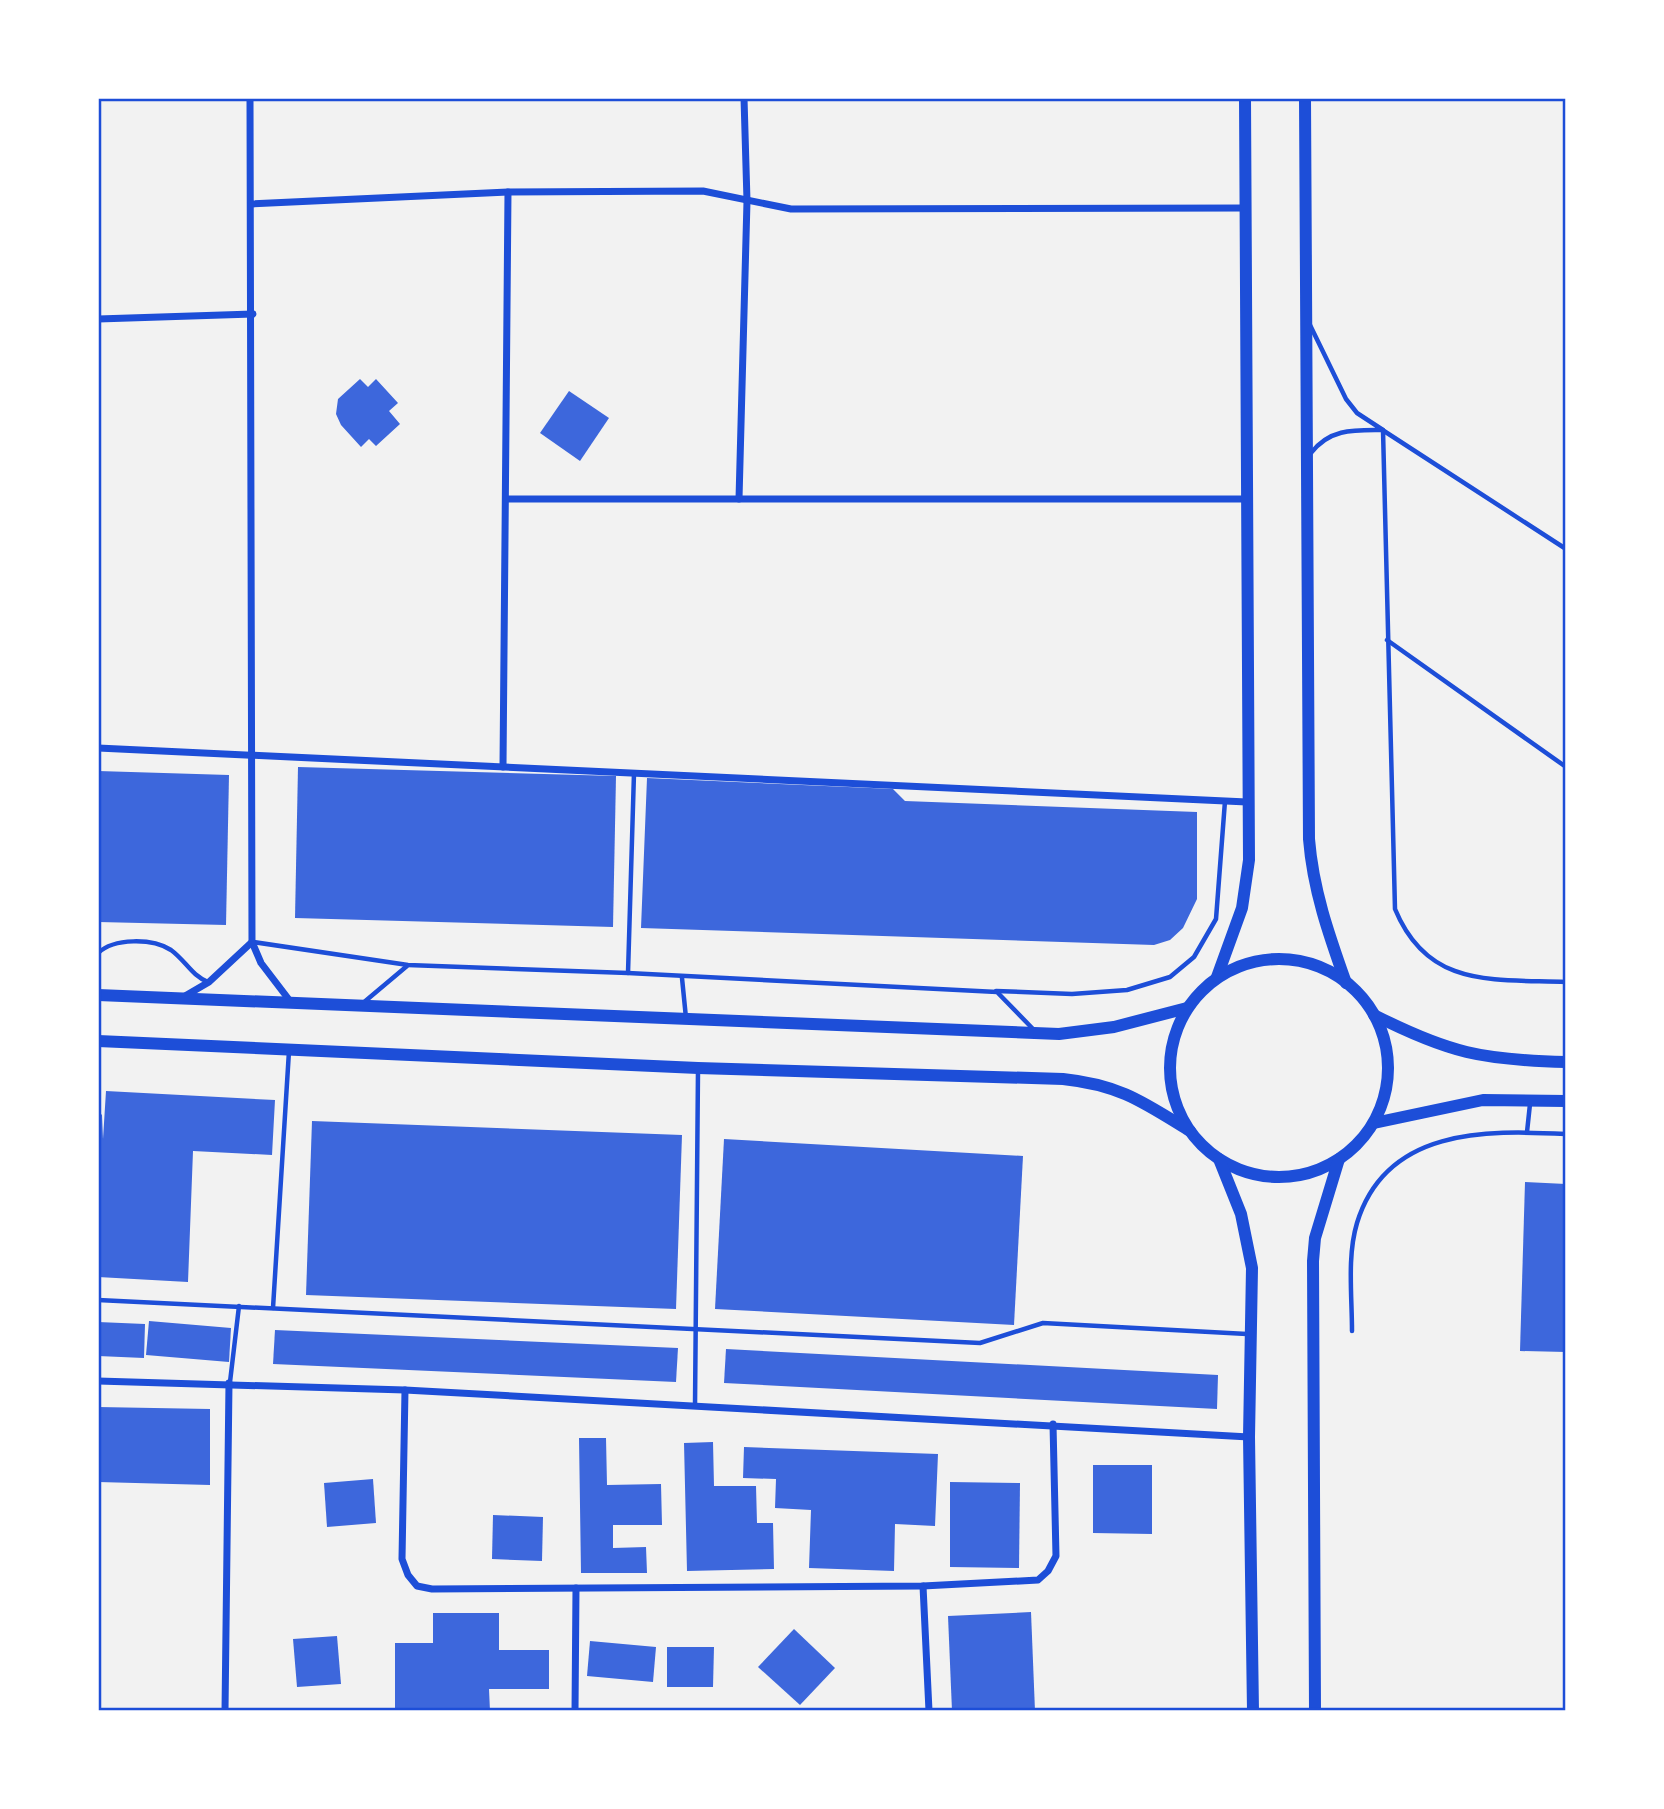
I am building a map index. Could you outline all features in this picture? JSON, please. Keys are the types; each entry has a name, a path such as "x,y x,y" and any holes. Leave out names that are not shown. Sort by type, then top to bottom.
{"street":[{"path":"250,98 253,314 252,942 261,963 290,1000"},
{"path":"738,499 747,201 744,98"},
{"path":"1217,977 1242,908 1249,860 1245,98"},
{"path":"1304,98 1309,839 1321,914 1346,983"},
{"path":"251,204 508,192 703,191 791,209 1247,208"},
{"path":"503,767 508,192"},
{"path":"98,319 253,314"},
{"path":"507,499 1248,499"},
{"path":"98,748 1247,802"},
{"path":"183,997 209,982 252,942"},
{"path":"98,1041 1097,1083 1131,1094 1190,1131 1219,1159 1242,1171 1267,1177 1292,1177 1317,1171 1339,1159 1359,1143 1374,1123 1388,1080 1388,1058 1374,1016 1346,983 1316,966 1283,959 1260,960 1217,977 1187,1007 1176,1031 1170,1070 1178,1108 1190,1131"},
{"path":"98,995 290,1000 1038,1034 1098,1031 1187,1007"},
{"path":"1374,1016 1440,1047 1478,1057 1566,1062"},
{"path":"1374,1123 1483,1100 1566,1101"},
{"path":"1219,1159 1241,1214 1252,1268 1249,1437 1253,1711"},
{"path":"1315,1711 1313,1261 1315,1238 1339,1159"},
{"path":"98,1381 405,1390 1249,1437"},
{"path":"225,1711 229,1383"},
{"path":"405,1390 402,1559 408,1575 417,1586 432,1589 923,1586 1038,1580 1048,1571 1056,1556 1053,1424"},
{"path":"923,1586 929,1711"},
{"path":"575,1711 576,1588"}],"lane":[{"path":"1306,318 1346,399 1357,413 1566,549"},
{"path":"1307,460 1321,441 1339,432 1384,430"},
{"path":"1384,430 1395,909 1402,927 1434,960 1453,973 1471,978 1566,982"},
{"path":"1387,640 1566,767"},
{"path":"628,973 634,773"},
{"path":"976,991 1072,994 1127,990 1170,978 1194,957 1216,919 1225,801"},
{"path":"98,953 120,941 158,946 169,949 194,976 209,982"},
{"path":"252,942 408,965 997,992 1038,1034"},
{"path":"361,1004 408,965"},
{"path":"682,978 686,1019"},
{"path":"273,1308 289,1050"},
{"path":"695,1406 698,1068"},
{"path":"1527,1132 1530,1099"},
{"path":"1352,1331 1353,1243 1357,1224 1373,1189 1385,1174 1411,1153 1441,1140 1527,1132 1566,1134"},
{"path":"98,1300 980,1343 1043,1323 1252,1335"},
{"path":"229,1383 239,1306"}],"building":[{"path":"360,379 368,387 376,379 398,403 389,411 400,424 376,446 369,439 361,447 341,425 336,414 338,399"},
{"path":"569,391 609,418 580,461 540,433"},
{"path":"298,767 616,776 613,927 295,918"},
{"path":"98,771 229,775 226,925 98,922"},
{"path":"647,778 893,789 905,801 1197,812 1197,899 1183,928 1170,940 1154,945 641,928"},
{"path":"106,1091 275,1100 272,1155 193,1151 188,1282 98,1277 98,1111 102,1115 103,1139"},
{"path":"312,1121 682,1135 676,1309 306,1295"},
{"path":"724,1139 1023,1156 1014,1325 715,1309"},
{"path":"1525,1182 1566,1184 1566,1352 1520,1351"},
{"path":"149,1321 231,1328 229,1362 146,1355"},
{"path":"98,1322 145,1324 144,1358 98,1356"},
{"path":"275,1330 678,1348 676,1382 273,1364"},
{"path":"726,1349 1218,1375 1217,1409 724,1383"},
{"path":"98,1407 210,1409 210,1485 98,1482"},
{"path":"579,1438 606,1438 607,1485 661,1484 662,1525 613,1525 613,1548 646,1547 647,1573 581,1573"},
{"path":"713,1442 714,1486 756,1486 757,1523 773,1523 774,1569 687,1571 684,1443"},
{"path":"744,1447 938,1454 935,1526 895,1524 894,1571 809,1568 811,1510 775,1508 776,1479 743,1478"},
{"path":"1093,1465 1152,1465 1152,1534 1093,1533"},
{"path":"373,1479 376,1523 327,1527 324,1483"},
{"path":"950,1482 1020,1483 1019,1568 950,1567"},
{"path":"493,1515 543,1517 542,1561 492,1559"},
{"path":"1031,1612 1035,1711 952,1711 948,1616"},
{"path":"433,1613 499,1613 499,1650 549,1650 549,1689 489,1689 490,1711 395,1711 395,1643 433,1643"},
{"path":"794,1629 835,1668 800,1705 758,1667"},
{"path":"337,1636 341,1684 297,1687 293,1639"},
{"path":"590,1641 656,1647 653,1682 587,1676"},
{"path":"667,1647 714,1647 713,1687 667,1687"}]}
